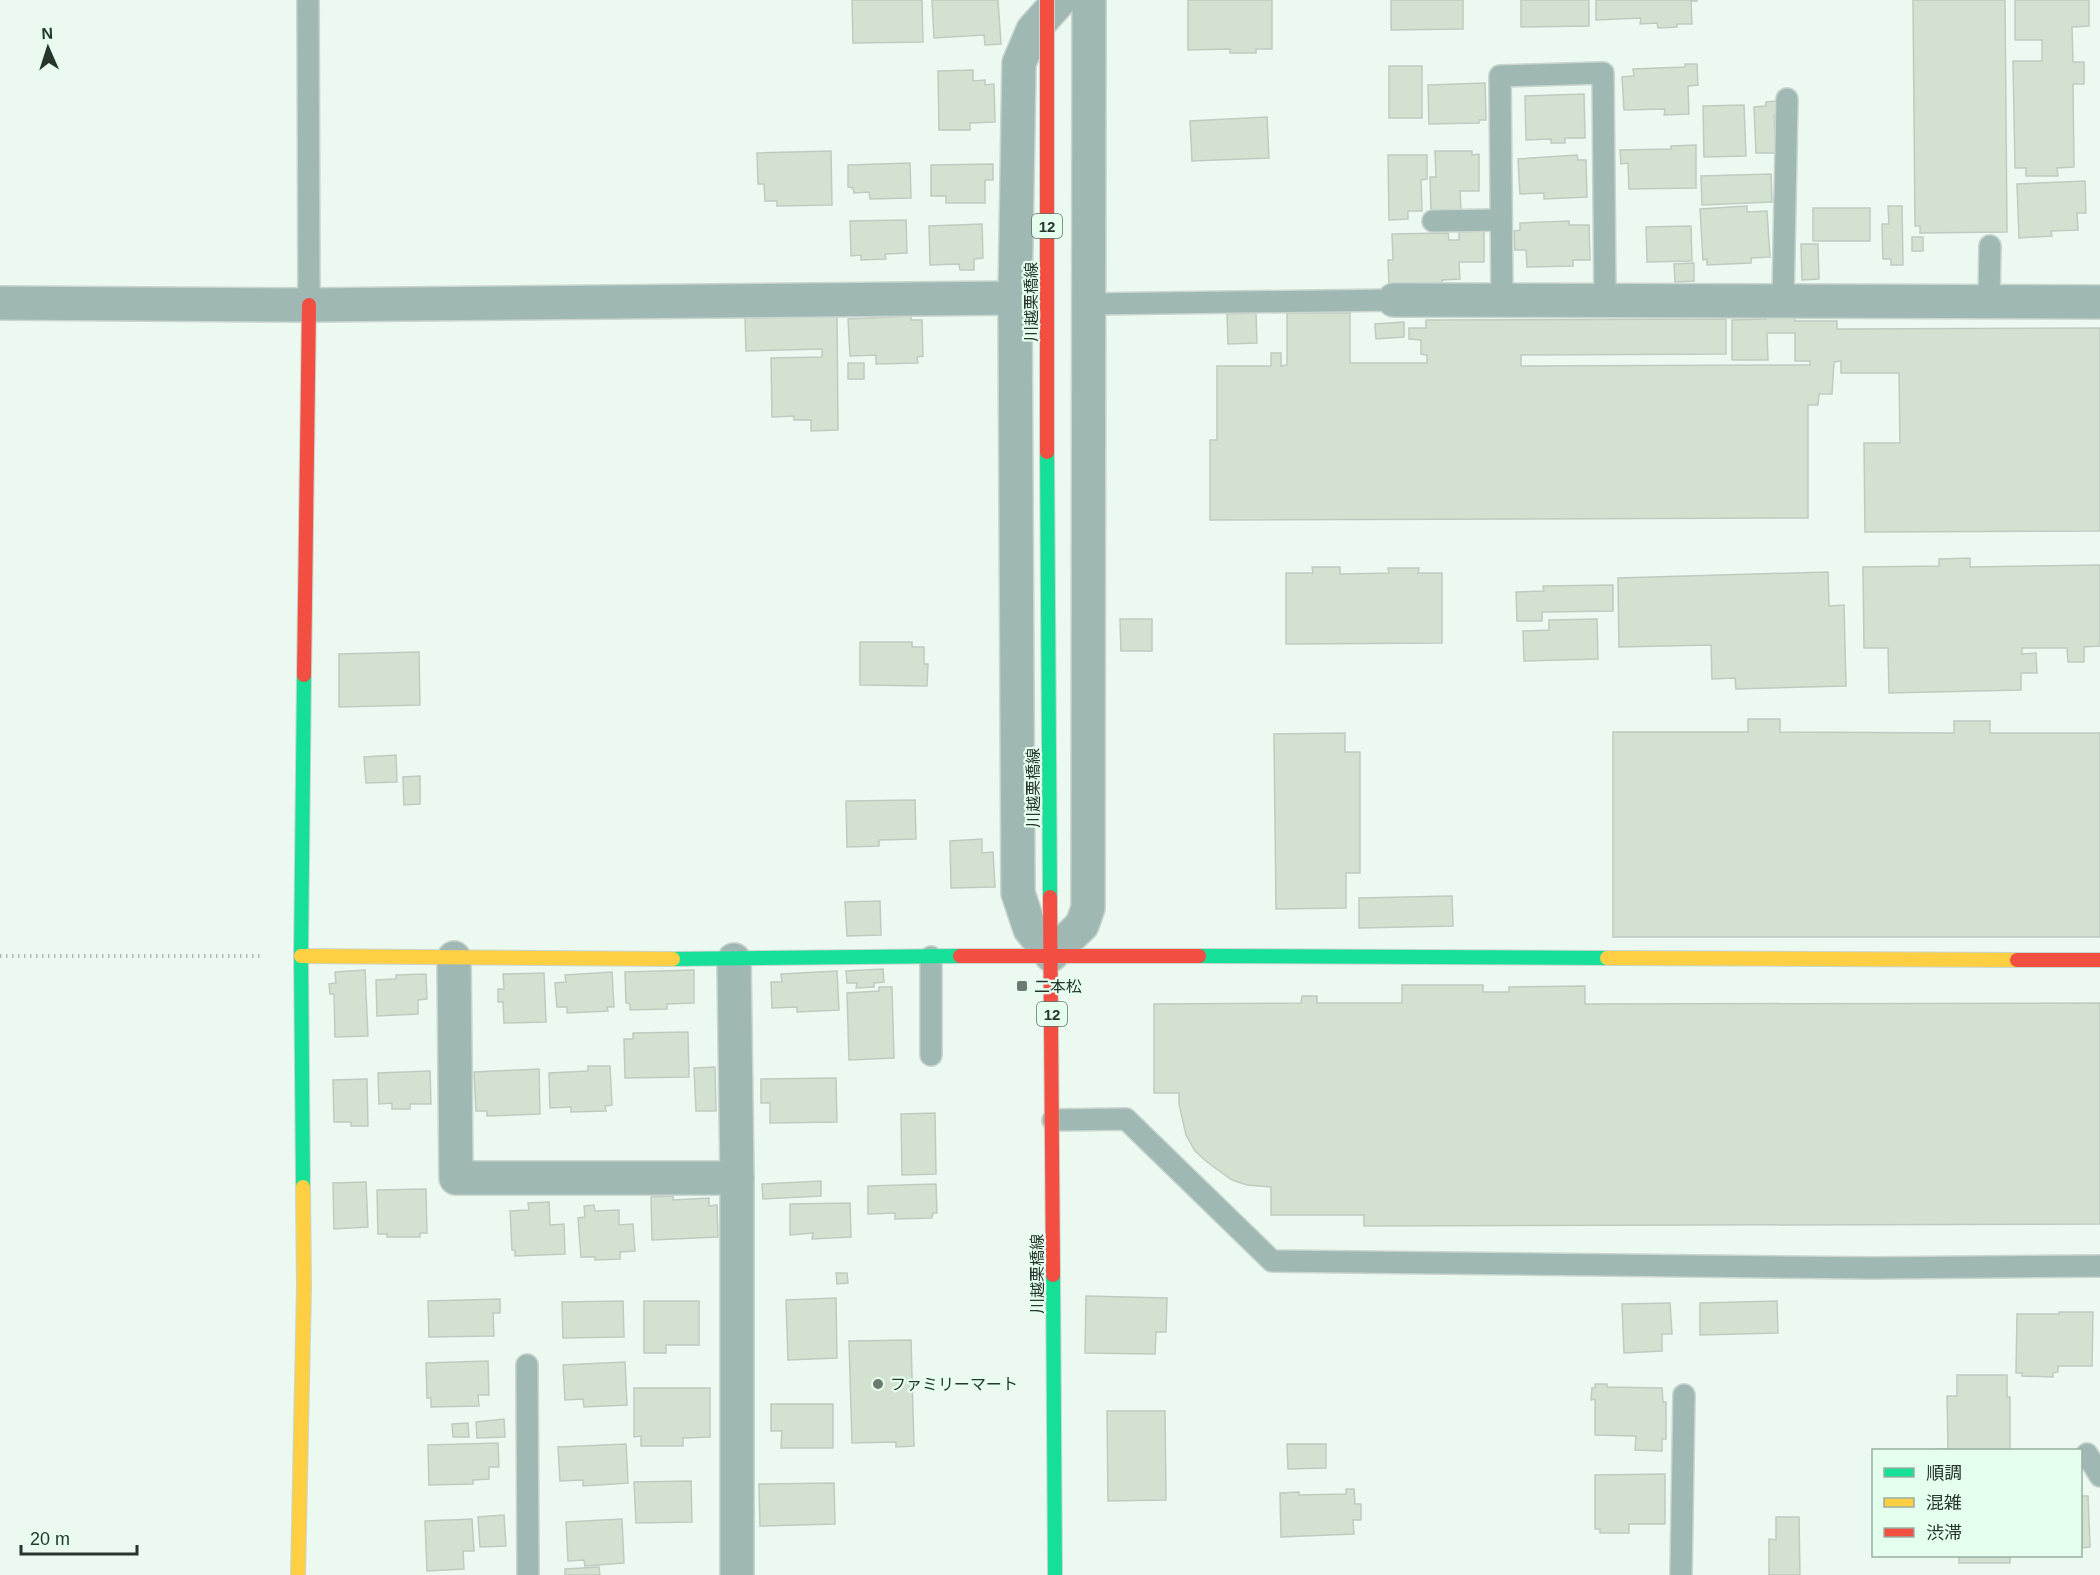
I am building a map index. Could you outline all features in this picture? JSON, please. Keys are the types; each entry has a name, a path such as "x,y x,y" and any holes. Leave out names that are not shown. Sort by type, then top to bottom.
{"street":[{"name":"川越栗橋線","path":"1047,0 1047,452 1055,1575"},
{"path":"1051,955 1030,929 1018,893 1015,298 1019,63 1033,30 1060,0"},
{"path":"1051,955 1082,924 1088,908 1089,0"},
{"path":"0,303 309,304 1015,298"},
{"path":"1394,300 2100,302"},
{"path":"298,1575 304,1287 301,956 309,304"},
{"path":"301,956 734,960 1051,955 2100,960"},
{"path":"453,958 456,1178 737,1178"},
{"path":"734,960 737,1178 737,1575"}],"lane":[{"path":"308,0 309,304"},
{"path":"1502,300 1500,76 1603,73 1605,300"},
{"path":"1783,300 1787,99"},
{"path":"1433,221 1501,220"},
{"path":"1989,302 1990,246"},
{"path":"1089,304 1394,300"},
{"path":"931,957 931,1055"},
{"path":"1053,1120 1126,1119 1272,1261 1872,1268 2100,1266"},
{"path":"527,1365 528,1575"},
{"path":"1681,1575 1684,1395"},
{"path":"2087,1454 2100,1476"}],"path":[{"path":"0,956 301,956"}],"building":[{"path":"852,0 922,0 923,42 853,43"},
{"path":"932,0 998,0 1001,44 985,45 984,35 934,38"},
{"path":"1188,0 1272,0 1272,49 1256,49 1256,53 1230,53 1230,49 1188,50"},
{"path":"1391,0 1463,0 1463,29 1391,30"},
{"path":"1521,0 1589,0 1589,26 1521,27"},
{"path":"1596,0 1697,1 1691,1 1692,24 1658,28 1657,23 1640,24 1641,18 1596,20"},
{"path":"1913,0 2005,0 2007,232 1920,233 1920,226 1915,226"},
{"path":"2015,0 2089,0 2089,26 2072,27 2073,62 2084,62 2084,84 2073,84 2074,167 2057,168 2058,176 2026,176 2026,168 2015,168 2013,61 2042,61 2042,40 2015,40"},
{"path":"1685,64 1697,64 1698,85 1688,86 1689,114 1664,115 1665,109 1624,110 1622,77 1634,76 1633,69 1685,67"},
{"path":"1389,66 1422,66 1422,118 1389,118"},
{"path":"973,70 973,81 985,80 985,85 994,84 995,122 970,123 970,130 939,130 938,71"},
{"path":"1485,83 1486,120 1479,120 1479,123 1429,124 1428,85"},
{"path":"1584,94 1585,138 1565,138 1565,143 1551,143 1551,139 1526,140 1525,96"},
{"path":"1777,101 1778,114 1774,115 1776,153 1756,153 1754,107 1766,106 1766,102"},
{"path":"1744,105 1746,156 1704,157 1703,106"},
{"path":"1267,117 1269,158 1192,161 1190,121"},
{"path":"1696,145 1696,188 1629,189 1628,163 1621,164 1620,150 1671,149 1671,146"},
{"path":"831,151 832,205 777,206 777,201 765,201 764,184 758,184 757,153"},
{"path":"1435,151 1472,151 1472,155 1479,154 1479,191 1460,191 1461,210 1431,210 1430,177 1436,177"},
{"path":"1388,155 1427,155 1427,179 1421,180 1422,211 1408,211 1408,219 1389,220"},
{"path":"1577,155 1578,160 1586,160 1587,197 1544,199 1544,193 1520,194 1518,159"},
{"path":"910,163 911,198 870,199 869,192 854,193 853,188 848,187 848,165"},
{"path":"993,164 993,180 985,180 985,203 946,203 946,196 931,196 931,165"},
{"path":"1771,174 1772,202 1702,205 1701,176"},
{"path":"2085,181 2086,213 2077,213 2078,230 2051,231 2052,236 2019,238 2017,184"},
{"path":"1747,206 1747,212 1767,211 1770,257 1751,258 1751,263 1707,265 1707,259 1703,260 1700,209"},
{"path":"1888,206 1902,206 1903,265 1891,265 1891,259 1883,259 1882,224 1889,224"},
{"path":"1813,208 1870,208 1870,241 1813,241"},
{"path":"906,220 907,253 885,254 886,259 861,260 861,255 851,256 850,221"},
{"path":"1569,221 1569,225 1589,225 1590,260 1573,260 1573,266 1527,267 1526,250 1515,250 1514,231 1520,230 1520,223"},
{"path":"982,224 983,258 974,259 974,270 960,270 959,264 930,265 929,226"},
{"path":"1691,226 1692,261 1647,262 1646,227"},
{"path":"1484,231 1484,262 1459,262 1460,279 1442,280 1442,283 1389,284 1388,260 1393,260 1392,234 1448,233 1449,240 1459,240 1459,232"},
{"path":"1912,237 1923,237 1923,251 1912,251"},
{"path":"1801,244 1818,244 1819,279 1802,280"},
{"path":"1694,263 1694,281 1675,282 1674,264"},
{"path":"1256,313 1257,343 1228,344 1227,314"},
{"path":"1287,313 1350,313 1350,363 1427,363 1427,355 1421,354 1421,340 1409,339 1409,328 1426,328 1426,320 1726,319 1726,354 1521,355 1521,366 1810,365 1810,361 1795,361 1795,333 1767,333 1768,360 1732,360 1732,320 1766,319 1766,315 1795,315 1795,321 1837,321 1837,329 2100,328 2100,531 1865,532 1864,443 1900,443 1899,373 1841,373 1841,361 1834,362 1832,394 1819,394 1818,405 1808,405 1808,518 1210,520 1210,440 1217,440 1217,366 1271,366 1271,353 1281,353 1281,366 1287,365"},
{"path":"837,316 838,430 811,431 811,420 794,420 794,416 772,417 771,358 822,357 822,349 746,351 745,318"},
{"path":"911,316 911,320 922,320 923,356 917,357 918,363 876,364 876,355 850,356 848,319"},
{"path":"1404,322 1404,337 1376,339 1375,324"},
{"path":"848,363 864,363 864,379 848,379"},
{"path":"1970,558 1970,567 2100,565 2100,646 2084,647 2084,662 2068,662 2067,648 2022,648 2022,654 2036,653 2037,673 2021,673 2021,690 1889,693 1888,648 1864,648 1863,567 1939,566 1939,559"},
{"path":"1312,567 1340,567 1340,574 1389,573 1388,568 1419,568 1418,573 1442,573 1442,643 1286,644 1286,573 1313,573"},
{"path":"1828,572 1829,606 1844,605 1846,686 1736,689 1735,678 1712,679 1711,645 1619,647 1618,578"},
{"path":"1613,585 1613,611 1542,612 1542,621 1517,621 1516,592 1544,591 1543,586"},
{"path":"1120,619 1152,619 1152,651 1121,651"},
{"path":"1597,619 1598,659 1524,661 1523,631 1549,630 1549,620"},
{"path":"860,642 912,642 912,647 924,647 924,664 928,664 927,686 860,685"},
{"path":"419,652 420,705 339,707 339,654"},
{"path":"1748,719 1780,719 1780,732 1954,733 1954,721 1990,721 1990,733 2100,733 2100,937 1613,937 1613,732 1748,732"},
{"path":"1345,733 1345,752 1360,752 1360,873 1346,873 1346,908 1276,909 1274,734"},
{"path":"396,755 397,782 366,783 364,757"},
{"path":"420,776 420,804 404,805 403,777"},
{"path":"915,800 916,839 879,840 879,846 847,847 846,801"},
{"path":"982,839 982,853 993,852 995,887 951,888 950,841"},
{"path":"1452,896 1453,926 1359,928 1359,898"},
{"path":"880,901 881,935 847,936 845,902"},
{"path":"883,969 884,982 874,983 874,987 856,988 857,983 847,983 846,971"},
{"path":"365,970 368,1036 335,1037 334,994 330,994 329,984 336,983 335,972"},
{"path":"694,970 694,1003 667,1004 667,1009 630,1010 630,1004 626,1003 625,972"},
{"path":"837,971 839,1010 797,1012 797,1007 772,1008 771,982 782,982 781,974"},
{"path":"612,972 614,1007 607,1007 608,1011 567,1013 567,1007 557,1007 555,983 566,982 565,975"},
{"path":"544,973 546,1022 504,1023 503,1002 498,1002 498,989 504,989 503,974"},
{"path":"426,974 427,999 418,1000 418,1014 377,1016 376,980 396,979 396,975"},
{"path":"1402,985 1483,985 1483,992 1509,992 1509,987 1585,986 1585,1004 2100,1003 2100,1224 1364,1226 1364,1215 1271,1215 1271,1187 1247,1185 1232,1180 1207,1162 1195,1151 1186,1135 1179,1104 1179,1093 1154,1093 1154,1004 1301,1003 1302,996 1317,996 1317,1003 1402,1003"},
{"path":"879,987 892,987 894,1058 849,1060 847,993 879,991"},
{"path":"688,1032 689,1077 625,1078 624,1039 633,1039 633,1033"},
{"path":"588,1066 610,1066 612,1105 605,1106 606,1111 571,1112 571,1107 550,1108 549,1073 588,1071"},
{"path":"715,1067 716,1111 696,1111 694,1068"},
{"path":"539,1069 540,1114 487,1116 487,1111 476,1111 474,1072"},
{"path":"430,1071 431,1104 410,1104 410,1109 392,1109 392,1103 379,1104 378,1073"},
{"path":"836,1078 837,1122 770,1123 770,1103 761,1103 761,1079"},
{"path":"367,1079 368,1126 351,1126 351,1122 334,1122 333,1080"},
{"path":"935,1113 936,1174 902,1175 901,1114"},
{"path":"821,1181 821,1196 763,1199 762,1184"},
{"path":"366,1182 368,1227 334,1229 333,1183"},
{"path":"936,1184 937,1213 933,1213 932,1218 895,1219 895,1213 868,1214 868,1186"},
{"path":"426,1189 427,1233 420,1233 420,1237 387,1237 387,1234 378,1234 377,1190"},
{"path":"673,1196 673,1200 709,1198 709,1206 717,1205 718,1237 652,1240 651,1197"},
{"path":"549,1202 550,1225 564,1224 565,1254 515,1256 515,1250 512,1250 510,1211 529,1210 528,1203"},
{"path":"850,1203 851,1237 812,1239 813,1233 790,1235 790,1204"},
{"path":"594,1205 595,1211 619,1210 619,1225 633,1224 635,1251 620,1252 620,1259 595,1260 595,1257 581,1257 578,1218 585,1217 584,1206"},
{"path":"836,1273 847,1273 848,1283 837,1284"},
{"path":"1086,1296 1167,1298 1166,1332 1156,1332 1155,1354 1085,1353"},
{"path":"836,1298 837,1358 788,1360 786,1300"},
{"path":"500,1299 500,1313 493,1313 494,1336 429,1337 428,1301"},
{"path":"623,1301 624,1337 563,1338 562,1302"},
{"path":"644,1301 699,1301 699,1345 666,1345 666,1353 644,1353"},
{"path":"1777,1301 1778,1333 1700,1335 1700,1303"},
{"path":"1670,1303 1672,1334 1662,1334 1662,1351 1624,1353 1622,1304"},
{"path":"2059,1312 2093,1312 2092,1366 2058,1366 2058,1372 2053,1373 2053,1377 2022,1376 2022,1373 2016,1373 2017,1314 2059,1314"},
{"path":"911,1340 914,1446 896,1447 896,1442 852,1443 849,1341"},
{"path":"488,1361 489,1395 478,1395 479,1406 431,1407 431,1398 427,1398 426,1363"},
{"path":"625,1362 627,1405 584,1407 583,1399 565,1400 563,1365"},
{"path":"1957,1375 2007,1375 2007,1397 2010,1397 2010,1449 1948,1449 1947,1396 1957,1396"},
{"path":"1595,1384 1607,1384 1607,1387 1662,1388 1663,1402 1666,1402 1666,1439 1662,1439 1662,1451 1635,1450 1636,1436 1595,1435 1595,1399 1591,1400 1592,1388 1595,1388"},
{"path":"634,1388 710,1388 710,1437 683,1438 683,1446 641,1446 641,1436 634,1437"},
{"path":"771,1404 833,1404 833,1448 781,1448 782,1431 771,1431"},
{"path":"1107,1411 1165,1411 1166,1500 1108,1501"},
{"path":"504,1419 505,1437 477,1438 476,1422"},
{"path":"468,1423 469,1437 453,1437 452,1424"},
{"path":"498,1443 499,1467 489,1467 489,1479 473,1480 473,1484 429,1485 428,1445"},
{"path":"626,1444 628,1483 583,1486 583,1480 560,1481 558,1447"},
{"path":"1287,1444 1326,1444 1326,1468 1288,1469"},
{"path":"1665,1474 1665,1524 1629,1524 1629,1533 1600,1533 1600,1529 1595,1529 1595,1475"},
{"path":"691,1481 692,1522 636,1523 634,1482"},
{"path":"834,1483 835,1524 760,1526 759,1484"},
{"path":"1346,1489 1354,1489 1355,1504 1361,1504 1361,1520 1353,1520 1354,1534 1281,1537 1280,1493 1346,1494"},
{"path":"2082,1496 2088,1496 2090,1547 2082,1548"},
{"path":"504,1515 506,1546 480,1547 478,1517"},
{"path":"1776,1517 1799,1517 1800,1575 1769,1575 1769,1539 1776,1540"},
{"path":"472,1519 474,1551 463,1551 464,1569 427,1571 425,1521"},
{"path":"622,1519 624,1563 585,1566 584,1560 568,1561 566,1522"},
{"path":"1959,1557 2010,1557 2010,1563 1959,1563"},
{"path":"599,1567 600,1575 565,1575 565,1569"}],"traffic: fast":[{"path":"1047,452 1050,897"},
{"path":"303,1187 301,956 304,675"},
{"path":"673,959 960,956"},
{"path":"1199,956 1607,958"},
{"path":"1053,1275 1055,1575"}],"traffic: slow":[{"path":"301,956 673,959"},
{"path":"1607,958 2017,960"},
{"path":"298,1575 304,1287 303,1187"}],"traffic: jam":[{"path":"1047,0 1047,452"},
{"path":"304,675 309,305"},
{"path":"1050,897 1053,1275"},
{"path":"960,956 1199,956"},
{"path":"2017,960 2100,960"}],"place":[{"name":"二本松","path":"1022,986"},
{"name":"ファミリーマート","path":"878,1384"}]}
